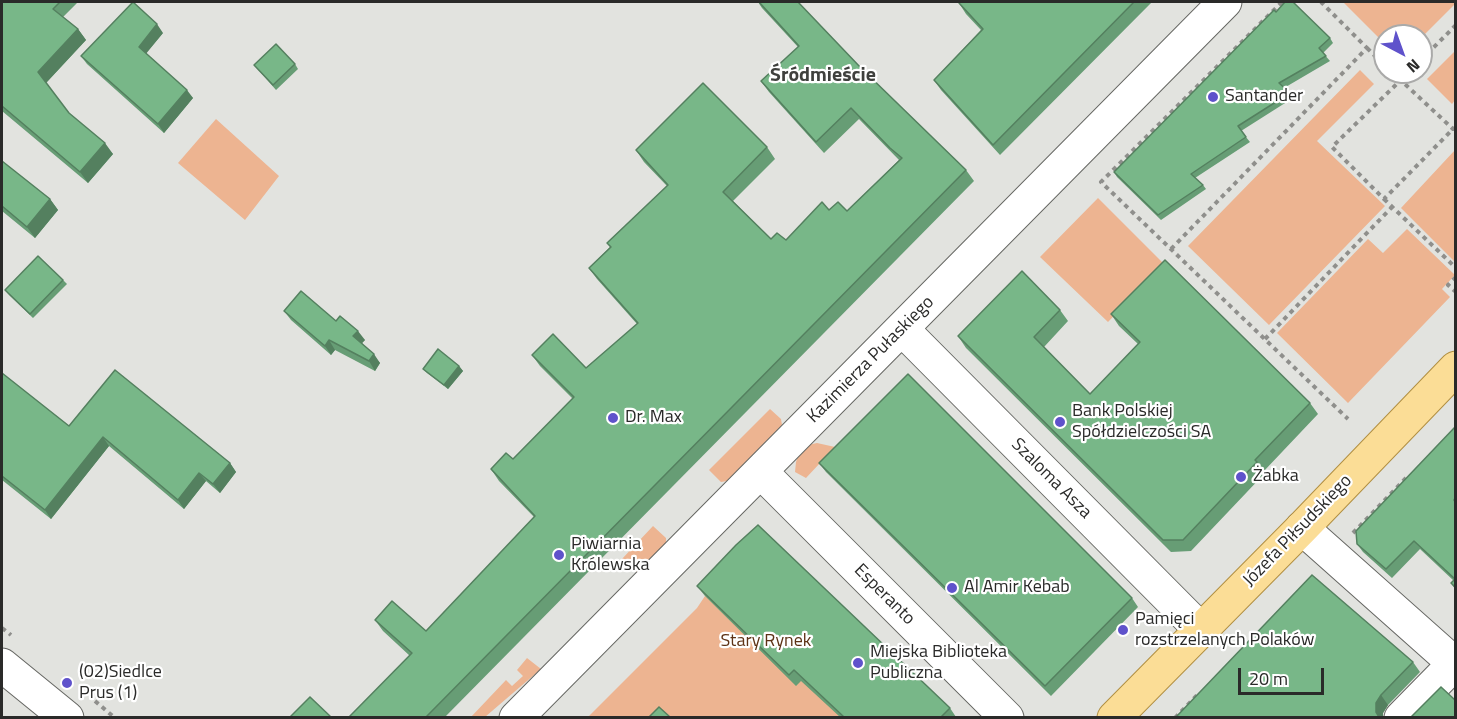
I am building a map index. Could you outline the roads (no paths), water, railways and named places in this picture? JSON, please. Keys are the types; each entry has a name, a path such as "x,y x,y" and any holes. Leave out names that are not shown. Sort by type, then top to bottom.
{"main road":[{"name":"Józefa Piłsudskiego","path":"1114,717 1302,528 1455,368"}],"street":[{"name":"Kazimierza Pułaskiego","path":"516,717 1225,2"},
{"name":"Szaloma Asza","path":"902,329 1201,630"},
{"name":"Esperanto","path":"760,472 1007,717"},
{"path":"1302,528 1455,665 1401,717"},
{"path":"2,665 67,717"}],"place":[{"name":"Santander","path":"1213,97"},
{"name":"Dr. Max","path":"613,418"},
{"name":"Bank Polskiej Spółdzielczości SA","path":"1060,422"},
{"name":"Żabka","path":"1241,477"},
{"name":"Piwiarnia Królewska","path":"559,555"},
{"name":"Al Amir Kebab","path":"952,588"},
{"name":"Pamięci rozstrzelanych Polaków","path":"1123,630"},
{"name":"Miejska Biblioteka Publiczna","path":"858,663"},
{"name":"(02)Siedlce Prus (1)","path":"67,683"}],"district":[{"name":"Śródmieście","path":"823,76"}],"park label":[{"name":"Stary Rynek","path":"766,642"}]}
